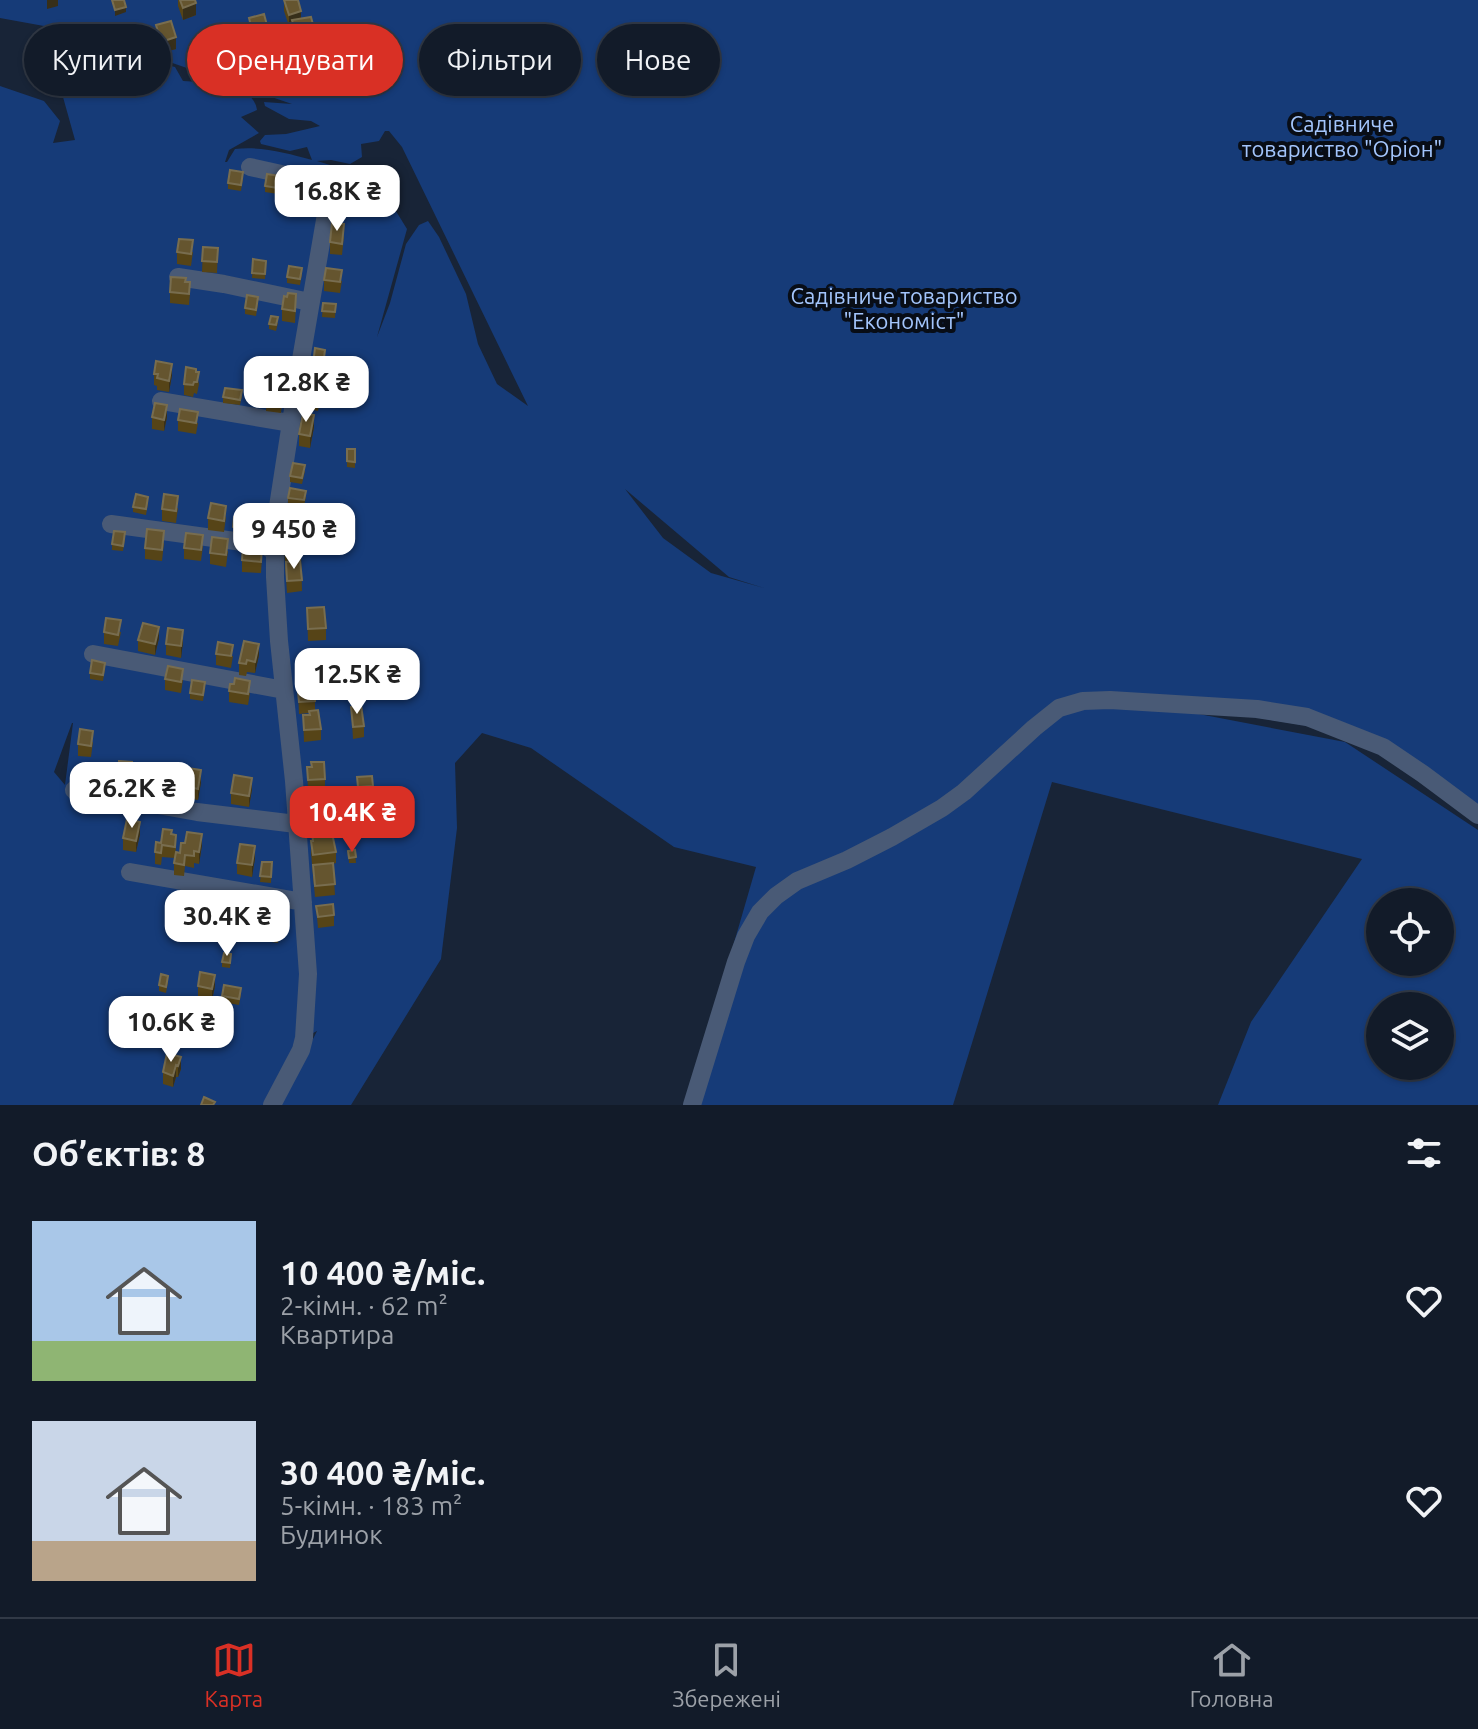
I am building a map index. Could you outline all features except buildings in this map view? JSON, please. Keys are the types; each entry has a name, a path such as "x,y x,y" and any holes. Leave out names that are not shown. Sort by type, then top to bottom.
{"street":[{"path":"250,167 331,185 275,526 279,641 294,781 308,974 301,1050 272,1105"},
{"path":"178,277 310,302"},
{"path":"161,401 290,423"},
{"path":"111,524 264,545 274,551"},
{"path":"93,654 284,690"},
{"path":"692,1105 736,962 760,912 797,881 847,860 942,808 1059,708 1083,701 1110,700 1257,709 1307,717 1383,747 1478,815"},
{"path":"74,790 197,812 296,824"},
{"path":"130,872 303,902"}],"green space":[{"path":"0,0 1478,0 1478,817 1359,734 1105,692 1136,702 1345,742 1478,830 1478,1105 1218,1105 1251,1022 1362,859 1052,782 953,1105 687,1105 756,867 674,847 531,748 482,733 455,763 457,828 441,959 351,1105 280,1105 317,1031 311,1034 276,1105 0,1105 0,86 44,101 60,121 53,143 75,140 63,96 171,96 171,66 175,67 183,81 187,81 187,96 249,96 254,101 257,110 241,117 259,133 229,150 225,162 235,149 245,148 312,160 307,147 290,151 261,144 265,135 286,134 320,126 311,121 289,119 265,106 264,102 292,104 269,96 403,96 403,24 187,24 187,68 171,62 171,24 33,24 0,18","holes":["385,131 389,131 402,147 528,406 497,384 478,344 466,294 428,221 419,225 406,244 377,337 407,229 386,195 344,185 343,169 317,161 350,164 362,157 361,144 379,141","625,489 729,577 764,588 711,573 663,538","73,723 65,785 54,772"]}],"park label":[{"name":"Садівниче товариство \"Оріон\"","path":"1342,136"},
{"name":"Садівниче товариство \"Економіст\"","path":"904,308"}]}
